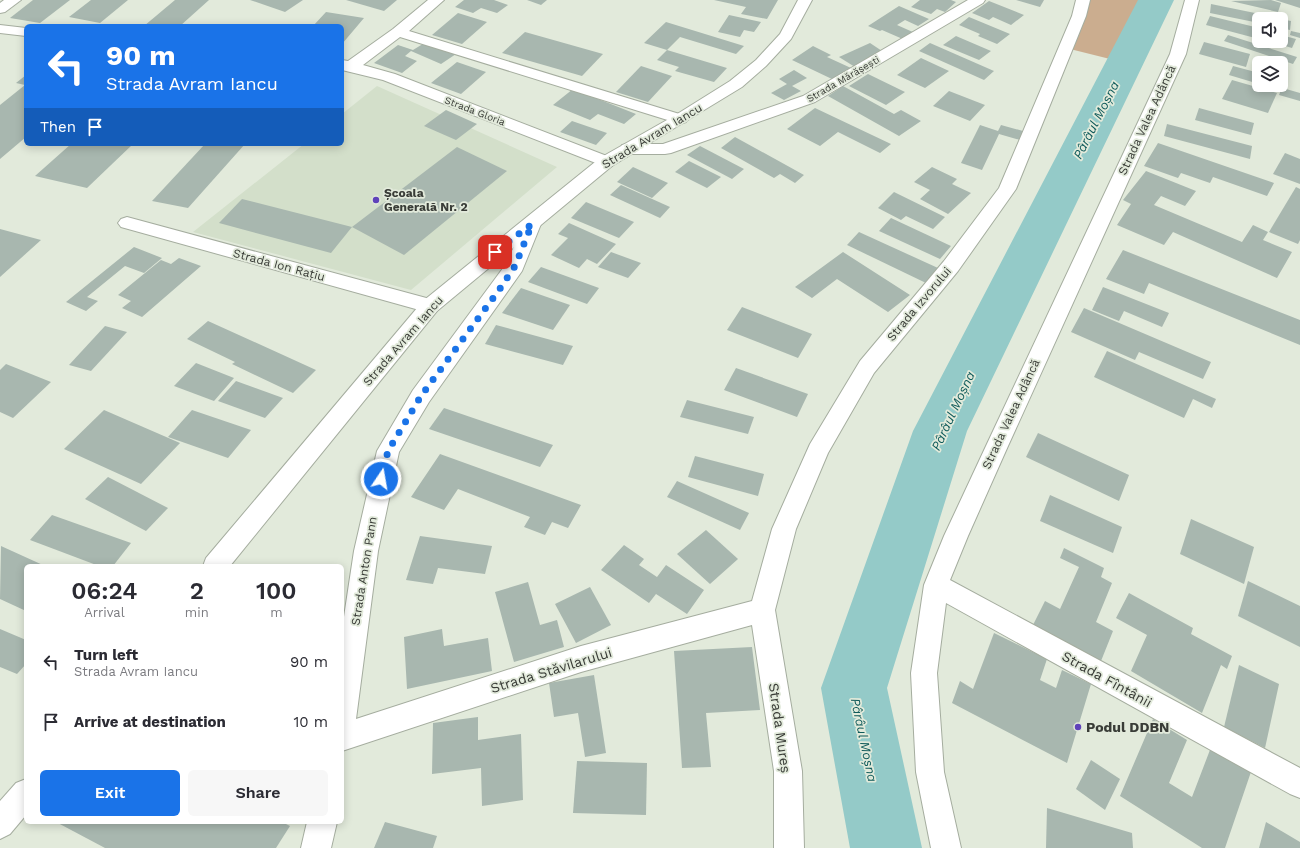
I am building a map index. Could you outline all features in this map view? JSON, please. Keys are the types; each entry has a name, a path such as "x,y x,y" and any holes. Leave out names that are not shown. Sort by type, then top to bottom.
{"street":[{"path":"0,10 14,0"},
{"path":"347,65 398,32 437,0"},
{"name":"Strada Avram Iancu","path":"216,564 430,306 459,280 532,224 606,162 680,120 736,84 761,63 786,36 805,0"},
{"name":"Strada Mărășești","path":"628,149 665,149 809,99 978,0"},
{"name":"Strada Izvorului","path":"762,610 784,529 818,450 867,367 951,266 1007,189 1079,16 1084,0"},
{"name":"Strada Valea Adâncă","path":"946,848 930,772 924,673 936,585 996,446 1178,54 1192,0"},
{"path":"0,29 24,32"},
{"path":"398,32 680,120"},
{"name":"Strada Gloria","path":"347,65 390,77 606,162"},
{"name":"Strada Ion Rațiu","path":"127,223 430,306"},
{"name":"Strada Anton Pann","path":"344,708 366,551 388,451 421,396 515,266 532,224"},
{"name":"Strada Fîntânii","path":"936,585 1300,784"},
{"name":"Strada Stăvilarului","path":"344,736 582,659 762,610"},
{"name":"Strada Mureș","path":"762,610 788,771 789,848"},
{"path":"0,824 24,795"},
{"path":"316,848 322,824"}],"shaded area":[{"path":"1083,0 1149,0 1114,60 1066,48"},
{"name":"Școala Generală Nr. 2","path":"377,86 557,167 411,290 193,232 301,146 344,146 344,112"}],"building":[{"path":"33,0 70,0 40,23 10,18"},
{"path":"91,0 128,0 100,23 69,17"},
{"path":"175,0 209,0 182,24 146,24"},
{"path":"250,0 303,0 285,12"},
{"path":"346,0 397,0 384,11"},
{"path":"464,0 494,0 508,5 497,13 481,8 473,13 455,7"},
{"path":"527,0 547,0 541,5"},
{"path":"714,0 778,0 767,19 741,14 746,7"},
{"path":"920,0 951,0 956,2 945,12 937,9 931,14 911,7"},
{"path":"1016,0 1044,0 1040,7"},
{"path":"1271,0 1281,3 1278,12 1231,1"},
{"path":"1275,0 1300,0 1300,8"},
{"path":"989,1 1024,15 1011,25 993,17 989,20 972,13"},
{"path":"1211,4 1252,12 1252,22 1210,13"},
{"path":"899,6 929,19 918,26 905,20 897,25 915,33 905,40 882,30 880,31 868,26"},
{"path":"326,12 364,18 344,42 344,24 315,24"},
{"path":"458,13 487,22 462,44 432,35"},
{"path":"729,15 761,22 754,32 744,30 740,37 718,32"},
{"path":"1210,16 1252,26 1252,37 1206,25"},
{"path":"969,17 1010,34 997,44 978,36 980,34 959,25"},
{"path":"1288,20 1291,21 1290,30 1288,30"},
{"path":"666,22 744,46 736,54 680,37 667,50 644,43"},
{"path":"1291,31 1300,33 1300,38 1290,35"},
{"path":"525,32 603,54 582,76 502,53"},
{"path":"1228,35 1252,43 1252,48 1269,48 1297,57 1293,64 1288,62 1288,56 1269,56 1224,41"},
{"path":"956,36 991,51 979,60 943,45"},
{"path":"1288,37 1296,39 1292,48 1288,47"},
{"path":"426,42 456,54 441,64 411,51 405,56 417,61 402,73 374,63 398,45 413,50"},
{"path":"1204,42 1250,54 1246,67 1199,54"},
{"path":"870,43 885,53 855,67 839,57"},
{"path":"930,43 994,71 984,80 919,51"},
{"path":"813,46 831,55 827,57 851,68 834,80 792,60"},
{"path":"667,50 727,68 714,82 675,71 679,67 657,60"},
{"path":"921,58 949,71 925,88 897,75"},
{"path":"457,62 486,72 461,94 431,83"},
{"path":"641,66 672,76 648,102 616,92"},
{"path":"1233,66 1252,71 1252,82 1229,75"},
{"path":"794,70 807,78 792,86 801,91 784,100 771,93 787,84 779,79"},
{"path":"868,74 905,92 886,105 849,86"},
{"path":"24,77 24,85 16,83"},
{"path":"1232,80 1252,86 1252,92 1277,93 1268,113 1222,99"},
{"path":"24,86 24,139 0,159 0,105"},
{"path":"843,86 894,114 901,110 921,121 899,136 828,96"},
{"path":"573,89 636,114 624,124 598,114 590,120 553,105"},
{"path":"1288,90 1300,93 1300,101 1279,95 1280,92 1288,92"},
{"path":"949,91 985,105 970,121 933,106"},
{"path":"815,108 891,144 880,153 838,132 820,146 787,129"},
{"path":"1199,108 1254,123 1251,135 1195,120"},
{"path":"446,110 477,124 456,140 424,126"},
{"path":"572,121 607,133 596,145 560,132"},
{"path":"1167,124 1252,146 1250,159 1164,136"},
{"path":"980,125 998,131 1001,125 1023,131 1020,140 999,134 982,170 961,163"},
{"path":"735,137 804,175 795,183 780,174 774,178 721,148"},
{"path":"1158,143 1274,183 1267,196 1213,177 1210,183 1181,173 1178,178 1144,166"},
{"path":"69,146 131,146 87,188 35,176"},
{"path":"203,146 243,146 188,208 152,201"},
{"path":"700,146 744,169 732,179 687,155"},
{"path":"457,147 507,171 404,255 352,227"},
{"path":"1285,153 1300,159 1300,184 1273,174"},
{"path":"689,161 721,177 707,188 675,172"},
{"path":"633,167 668,183 652,198 617,182"},
{"path":"932,167 957,179 952,184 971,193 948,214 920,199 930,190 914,182"},
{"path":"1146,171 1196,191 1185,206 1161,196 1154,205 1242,242 1253,225 1268,232 1263,240 1292,252 1277,278 1173,232 1164,245 1117,225 1131,204 1123,200"},
{"path":"621,185 670,207 660,218 610,195"},
{"path":"1296,187 1300,189 1300,240 1298,244 1269,232"},
{"path":"894,192 945,217 933,229 906,216 901,220 878,208"},
{"path":"242,199 352,227 331,253 219,223"},
{"path":"586,202 634,222 619,238 571,218"},
{"path":"891,218 951,246 940,259 879,231"},
{"path":"569,223 616,244 597,264 587,259 579,268 551,255 568,238 558,234"},
{"path":"0,229 41,240 0,277"},
{"path":"859,232 938,268 926,283 847,245"},
{"path":"134,247 162,258 144,273 125,266 87,297 98,301 86,311 66,302"},
{"path":"1123,250 1300,320 1300,345 1149,283 1144,294 1106,279"},
{"path":"611,252 641,263 628,278 598,267"},
{"path":"843,252 910,295 888,312 837,279 812,298 795,287"},
{"path":"179,258 201,266 142,317 122,308 131,301 118,295 161,260 171,264"},
{"path":"541,267 599,288 587,304 528,282"},
{"path":"1103,287 1169,313 1162,327 1124,311 1119,321 1092,310"},
{"path":"521,288 570,305 553,330 502,313"},
{"path":"742,307 812,334 798,358 727,330"},
{"path":"1084,308 1211,362 1203,379 1139,352 1135,360 1071,332"},
{"path":"208,321 316,370 293,393 232,364 235,362 187,339"},
{"path":"496,325 573,346 563,365 485,344"},
{"path":"105,326 127,332 91,371 69,365"},
{"path":"1107,351 1216,399 1212,408 1193,399 1184,418 1094,377"},
{"path":"196,363 234,378 214,401 174,386"},
{"path":"6,364 51,382 13,418 0,412 0,370"},
{"path":"736,368 808,394 797,417 724,390"},
{"path":"236,381 283,398 265,418 218,401"},
{"path":"687,400 754,417 748,434 680,417"},
{"path":"444,408 553,445 540,467 429,429"},
{"path":"104,410 180,443 141,484 64,449"},
{"path":"192,410 251,430 228,458 168,437"},
{"path":"1038,433 1129,475 1119,501 1026,457"},
{"path":"440,454 581,505 568,528 552,522 545,535 524,527 530,517 458,489 444,510 411,497"},
{"path":"695,456 764,474 758,496 688,477"},
{"path":"108,477 168,508 146,531 85,499"},
{"path":"677,481 749,513 740,530 667,497"},
{"path":"1050,495 1122,527 1113,553 1040,521"},
{"path":"52,515 131,543 115,564 94,564 30,540"},
{"path":"1191,519 1254,547 1244,584 1180,554"},
{"path":"706,530 738,559 710,584 677,554"},
{"path":"420,536 492,546 485,574 438,568 433,584 406,580"},
{"path":"624,545 644,559 639,565 657,577 666,565 704,590 687,614 656,594 649,603 601,570"},
{"path":"1,546 41,564 24,564 24,610 0,599"},
{"path":"1064,548 1104,568 1101,577 1112,583 1096,622 1113,631 1101,661 1033,625 1045,601 1060,609 1079,567 1060,558"},
{"path":"1248,581 1300,606 1300,647 1238,616"},
{"path":"528,582 540,625 557,620 564,647 514,662 495,592"},
{"path":"590,587 611,625 576,643 555,604"},
{"path":"1129,593 1193,628 1191,634 1232,656 1227,669 1221,665 1202,713 1131,671 1147,635 1116,618"},
{"path":"0,629 24,639 24,666 17,674 0,667"},
{"path":"442,629 444,646 488,638 492,671 407,689 404,637"},
{"path":"994,633 1047,659 1040,680 1056,688 1062,670 1091,684 1067,763 952,703 960,681 973,689"},
{"path":"752,647 760,710 706,713 711,767 682,768 674,651"},
{"path":"1239,665 1279,684 1265,748 1224,727"},
{"path":"594,675 606,753 585,757 578,713 554,717 549,683"},
{"path":"478,717 478,740 521,734 523,800 482,806 481,768 432,774 433,723"},
{"path":"1153,719 1187,740 1169,783 1192,797 1213,742 1253,766 1225,848 1202,848 1120,796"},
{"path":"1091,760 1120,779 1105,810 1076,789"},
{"path":"577,761 647,763 646,815 573,813"},
{"path":"1047,808 1132,833 1133,848 1046,848"},
{"path":"385,822 437,836 433,848 374,848"},
{"path":"1266,822 1300,842 1300,848 1259,848"},
{"path":"60,824 286,824 290,826 276,848 105,848"}],"waterway":[{"name":"Pârâul Moșna","path":"886,848 854,688 940,431 1156,0"}],"place":[{"name":"Școala Generală Nr. 2","path":"376,200"},
{"name":"Podul DDBN","path":"1078,727"}],"route":[{"path":"381,479 388,451 421,396 515,266 532,224 495,252"}]}
